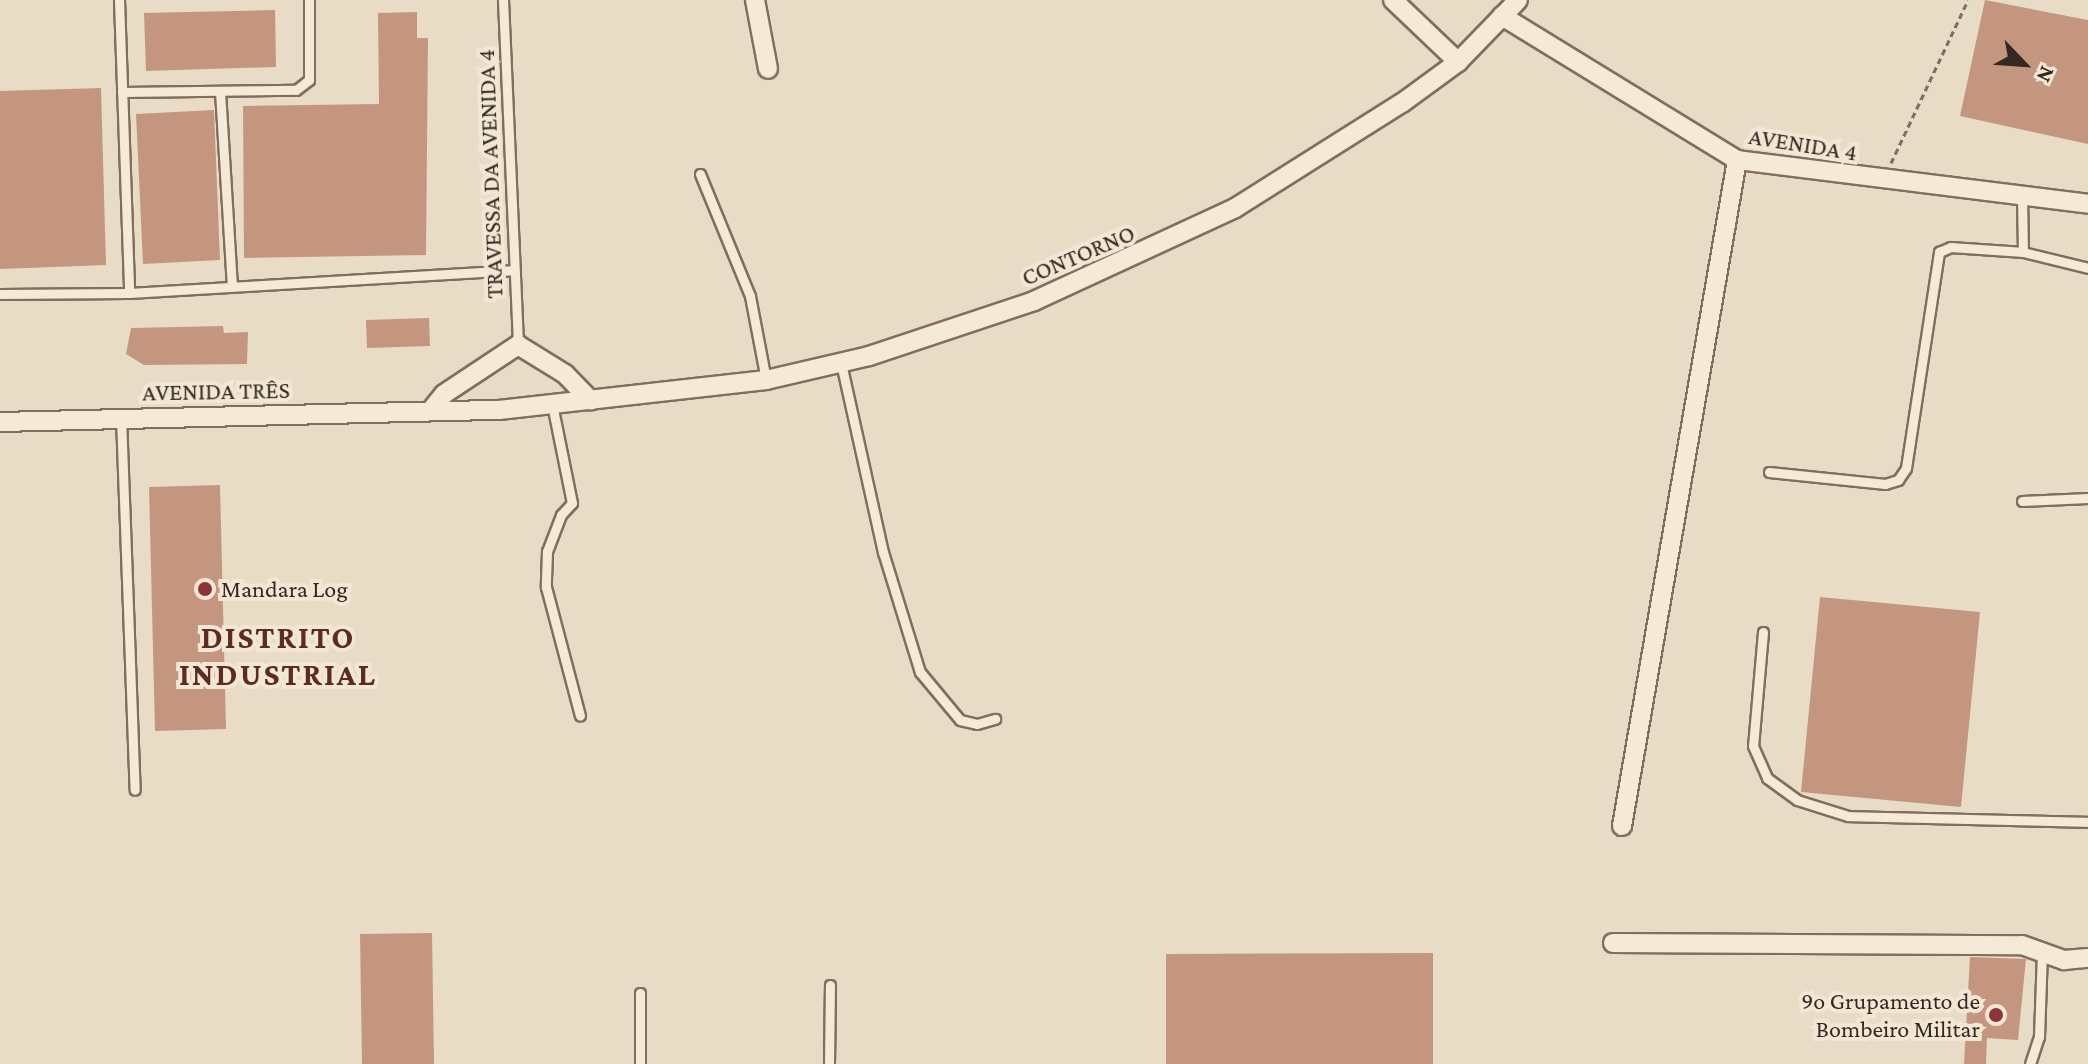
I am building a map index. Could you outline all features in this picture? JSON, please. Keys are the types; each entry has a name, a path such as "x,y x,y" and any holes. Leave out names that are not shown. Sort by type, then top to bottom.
{"street":[{"path":"755,0 768,69"},
{"path":"1393,0 1458,62"},
{"name":"CONTORNO","path":"552,403 766,380 841,363 968,326 1166,242 1332,149 1458,62 1518,0"},
{"name":"AVENIDA 4","path":"1502,16 1737,160 2088,204"},
{"path":"1622,826 1737,160"},
{"path":"432,409 444,394 518,345 565,374 591,401"},
{"name":"AVENIDA TRÊS","path":"0,422 432,409 499,410 552,403"},
{"path":"1613,943 1949,944 2042,950 2086,962"}],"lane":[{"path":"119,0 129,293"},
{"path":"122,92 296,90 309,80 309,0"},
{"name":"TRAVESSA DA AVENIDA 4","path":"503,0 518,345"},
{"path":"220,91 232,285"},
{"path":"700,174 750,296 766,380"},
{"path":"2022,195 2023,252"},
{"path":"1769,472 1885,484 1898,480 1906,468 1939,252 1951,247 2023,252 2088,268"},
{"path":"0,294 129,293 514,270"},
{"path":"841,363 883,552 920,672 960,720 977,724 995,719"},
{"path":"552,403 572,503 561,515 547,551 546,587 580,716"},
{"path":"121,417 135,790"},
{"path":"2022,501 2088,498"},
{"path":"1763,632 1753,746 1767,778 1797,800 1848,816 2088,822"},
{"path":"2030,1064 2039,1037 2042,950"},
{"path":"829,1064 830,985"},
{"path":"640,993 640,1064"}],"path":[{"path":"1883,180 1968,0"}],"building":[{"path":"1985,0 2088,20 2088,144 1960,116"},
{"path":"275,10 276,67 146,71 144,13"},
{"path":"417,12 417,38 428,38 426,255 244,258 243,106 379,104 378,13"},
{"path":"101,88 106,265 0,269 0,91"},
{"path":"214,110 220,260 143,264 136,114"},
{"path":"429,318 430,346 367,348 366,320"},
{"path":"223,326 224,333 248,332 247,364 144,365 126,354 131,328"},
{"path":"220,485 226,729 155,731 149,487"},
{"path":"1820,597 1980,612 1961,807 1801,792"},
{"path":"432,933 434,1064 362,1064 360,934"},
{"path":"1433,953 1433,1064 1166,1064 1166,954"},
{"path":"1970,957 2026,959 2018,1040 1987,1038 1986,1064 1964,1064"}],"place":[{"name":"Mandara Log","path":"205,589"},
{"name":"9o Grupamento de Bombeiro Militar","path":"1996,1015"}],"district":[{"name":"DISTRITO INDUSTRIAL","path":"278,656"}]}
